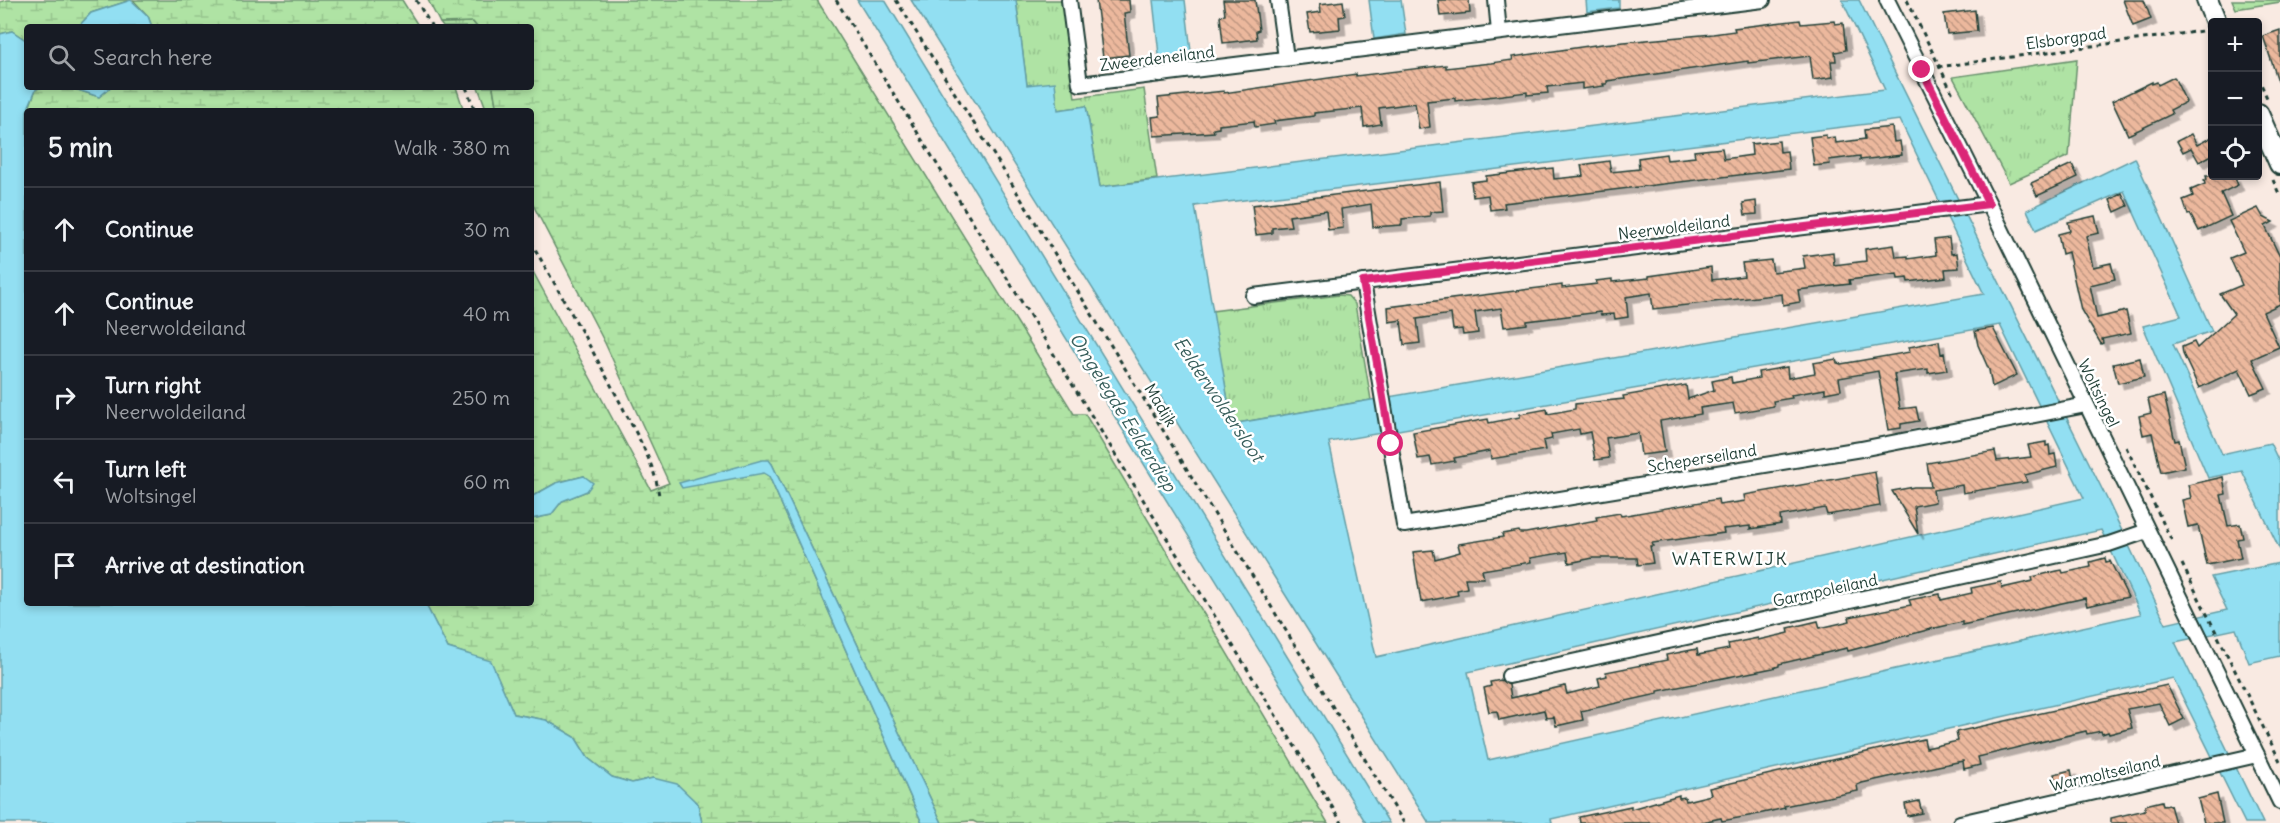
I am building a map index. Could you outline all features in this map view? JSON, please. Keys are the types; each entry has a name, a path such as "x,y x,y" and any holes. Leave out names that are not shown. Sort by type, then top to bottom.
{"main road":[{"path":"2207,0 2209,18"},
{"path":"2262,123 2280,164"}],"street":[{"name":"Zweerdeneiland","path":"1069,0 1080,84 1712,3 1763,0"},
{"path":"1278,0 1286,58"},
{"path":"1496,0 1499,32"},
{"name":"Woltsingel","path":"1887,0 1989,204 2200,639 2251,756 2280,802"},
{"name":"Neerwoldeiland","path":"1253,296 1989,204"},
{"name":"Scheperseiland","path":"1363,282 1404,525 1861,449 2086,405"},
{"name":"Garmpoleiland","path":"1509,676 2109,544 2147,531"},
{"name":"Warmoltseiland","path":"1960,823 2251,756"}],"path":[{"path":"416,0 430,24"},
{"path":"836,0 1342,823"},
{"name":"Madijk","path":"897,0 1404,823"},
{"name":"Elsborgpad","path":"1922,70 2208,27"},
{"path":"467,90 474,108"},
{"path":"534,247 602,367 640,440 657,482 659,497"},
{"path":"2204,606 2280,761"}],"green space":[{"path":"7,0 131,0 91,13 81,24 24,24 24,39 12,31 0,34 0,2"},
{"path":"133,0 402,0 417,24 151,24 148,16"},
{"path":"428,0 817,0 1074,414 1085,414 1328,823 977,823 973,821 942,823 772,464 764,473 769,476 922,823 702,823 698,804 653,778 632,783 612,777 588,758 575,737 546,720 514,714 491,662 448,648 427,606 534,606 534,518 551,515 562,501 587,491 584,476 556,483 534,495 534,274 651,490 669,483 605,343 534,207 534,108 496,108 494,90 534,90 534,24 440,23"},
{"path":"1016,0 1062,0 1075,98 1144,89 1157,179 1100,187 1086,106 1058,110 1027,86"},
{"path":"2232,0 2280,0 2280,2 2236,9"},
{"path":"473,22 475,24 441,24"},
{"path":"2077,59 2069,156 2009,183 1953,77"},
{"path":"36,90 78,90 99,97 107,90 457,90 463,108 29,108"},
{"path":"479,90 494,90 496,108 486,108"},
{"path":"1339,295 1348,296 1355,304 1371,400 1232,424 1212,311"}],"water":[{"path":"131,0 148,16 151,24 81,24 91,13"},
{"name":"Omgelegde Eelderdiep","path":"857,0 885,0 1389,823 1366,823"},
{"name":"Eelderwoldersloot","path":"911,0 1016,0 1027,85 1055,82 1058,110 1086,106 1100,187 1885,90 1842,0 1859,0 2106,497 2166,624 2227,610 2211,577 2280,563 2280,656 2249,663 2236,629 2175,642 2263,823 2245,823 2173,678 1551,819 1552,823 1429,823","holes":["1900,120 1984,294 1232,424 1195,206","2000,325 2084,498 1376,657 1329,442","2101,530 2141,614 1488,760 1468,672"]},
{"path":"1153,0 1185,0 1192,60 1160,64"},
{"path":"1369,0 1401,0 1406,34 1374,39"},
{"path":"1586,0 1619,0 1619,8 1587,12"},
{"path":"12,31 24,39 24,90 36,90 28,108 24,108 24,606 427,606 448,648 491,661 514,714 546,720 575,737 588,758 612,777 632,783 653,778 677,784 698,804 702,823 0,823 0,34"},
{"path":"78,90 107,90 99,97"},
{"path":"2135,158 2212,331 2173,344 2222,454 2270,443 2280,464 2280,550 2242,471 2208,478 2143,326 2181,316 2124,191 2036,230 2027,210"},
{"path":"769,460 772,464 942,823 922,823 769,476 764,473 682,488 679,483"},
{"path":"584,476 593,483 587,491 562,501 551,515 534,518 534,495 556,483"}],"building":[{"path":"1096,0 1129,0 1130,12 1124,13 1129,55 1103,58"},
{"path":"1223,0 1255,0 1259,30 1256,31 1257,39 1223,43 1220,16 1225,15"},
{"path":"1438,0 1469,0 1470,13 1440,16"},
{"path":"2123,0 2144,0 2151,19 2133,26"},
{"path":"1343,1 1345,16 1339,17 1340,29 1310,32 1307,14 1321,12 1320,4"},
{"path":"1975,10 1977,31 1947,34 1944,14"},
{"path":"1800,20 1801,24 1834,21 1835,24 1843,23 1846,50 1835,52 1836,61 1831,61 1833,77 1813,80 1810,56 1748,63 1748,61 1607,81 1607,84 1603,84 1604,86 1582,89 1582,83 1547,87 1548,93 1527,95 1527,92 1455,101 1455,98 1427,101 1430,127 1419,129 1415,103 1379,108 1381,124 1364,127 1362,108 1314,113 1314,116 1274,121 1275,124 1255,127 1254,121 1219,125 1219,128 1213,129 1214,132 1154,136 1152,117 1160,116 1158,98 1224,91 1224,93 1356,74 1356,76 1446,65 1446,68 1491,63 1513,60 1512,57 1602,44 1713,34 1735,31 1734,28"},
{"path":"2280,30 2280,80 2278,81 2263,36"},
{"path":"2174,77 2186,102 2170,110 2172,114 2128,135 2112,101 2152,82 2152,84 2157,82 2158,85"},
{"path":"1892,127 1894,142 1900,141 1902,155 1860,160 1860,156 1829,160 1830,164 1814,166 1810,137 1826,135 1826,138 1835,137 1836,143 1865,139 1864,130"},
{"path":"2191,134 2197,145 2208,139 2208,157 2199,162 2191,148 2183,152 2177,141"},
{"path":"1779,141 1780,152 1787,151 1789,169 1504,203 1505,208 1490,210 1488,195 1473,197 1471,182 1486,180 1486,176 1553,168 1554,179 1583,176 1581,165 1609,161 1611,172 1639,169 1638,158 1666,154 1667,160 1695,157 1694,151 1722,148 1724,159 1752,155 1751,144"},
{"path":"2072,164 2078,177 2037,196 2031,183"},
{"path":"2206,176 2208,180 2236,180 2238,185 2221,193 2231,216 2199,231 2190,214 2188,215 2183,200 2193,196 2191,190 2205,184 2204,180 2207,179"},
{"path":"1440,182 1443,211 1430,212 1430,216 1402,219 1402,225 1373,227 1371,204 1341,209 1343,228 1328,230 1326,211 1289,216 1291,226 1272,228 1272,233 1256,235 1252,205"},
{"path":"2122,193 2128,206 2115,212 2110,200"},
{"path":"1756,201 1757,214 1745,215 1743,203"},
{"path":"2258,208 2263,217 2273,222 2265,226 2280,257 2280,304 2263,312 2279,347 2252,359 2266,388 2251,394 2239,369 2199,388 2182,347 2194,342 2197,348 2234,314 2220,294 2242,285 2230,258 2244,252 2229,221"},
{"path":"2095,216 2099,233 2086,236 2093,267 2111,263 2115,279 2090,285 2097,318 2126,311 2131,333 2102,339 2101,344 2081,310 2068,252 2062,254 2058,234 2070,231 2068,222"},
{"path":"1949,238 1951,254 1957,253 1959,268 1945,269 1946,277 1908,282 1907,278 1898,279 1897,274 1849,280 1850,284 1798,290 1800,302 1783,305 1782,294 1653,309 1651,293 1626,297 1628,317 1615,319 1614,314 1601,315 1600,312 1527,321 1527,324 1504,327 1501,308 1475,312 1478,333 1463,335 1462,329 1453,330 1451,314 1417,319 1420,343 1404,345 1401,320 1389,322 1388,307 1562,285 1562,288 1597,284 1596,281 1612,279 1612,282 1649,278 1649,276 1711,267 1712,280 1744,276 1742,263 1771,260 1773,272 1805,268 1803,256 1833,252 1834,265 1866,261 1865,249 1894,245 1896,257 1908,256 1908,259 1936,255 1934,240"},
{"path":"1993,328 2017,375 1992,387 1989,370 1978,345 1975,331"},
{"path":"1939,341 1947,370 1928,373 1928,369 1894,374 1900,409 1916,407 1919,421 1901,424 1901,428 1888,430 1878,371 1839,378 1841,390 1825,393 1825,389 1791,395 1792,398 1773,401 1774,406 1735,413 1733,403 1700,408 1701,414 1660,421 1665,452 1641,455 1638,433 1606,438 1609,458 1595,460 1590,432 1580,434 1579,429 1551,434 1552,439 1543,441 1545,450 1491,459 1490,451 1432,465 1430,457 1418,459 1413,432 1488,419 1489,423 1547,409 1548,414 1575,409 1575,404 1624,399 1623,396 1686,385 1688,399 1714,390 1712,381 1731,377 1732,383 1759,378 1758,372 1787,367 1788,378 1815,373 1813,363 1836,359 1837,363 1841,364 1910,352 1909,347"},
{"path":"2140,358 2144,377 2118,383 2113,364"},
{"path":"2164,395 2175,441 2179,440 2185,467 2161,472 2152,433 2143,435 2139,416 2151,413 2148,399"},
{"path":"2046,442 2046,446 2049,445 2050,455 2055,454 2057,467 2025,475 2027,482 1963,493 1962,485 1933,490 1935,502 1914,506 1918,534 1892,491 1931,487 1927,463 1995,451 1997,461 2031,457 2028,445"},
{"path":"1875,472 1880,506 1827,515 1825,508 1780,516 1781,524 1750,529 1750,526 1723,529 1724,533 1652,543 1653,546 1650,546 1653,563 1638,565 1637,558 1593,558 1569,563 1567,552 1530,558 1531,562 1482,570 1484,578 1465,578 1467,588 1457,590 1458,595 1421,602 1413,552 1433,550 1435,559 1460,552 1458,544 1503,537 1502,534 1519,531 1526,533 1597,520 1596,517 1620,513 1621,516 1718,499 1719,505 1745,501 1744,495"},
{"path":"2223,477 2226,494 2221,495 2228,526 2240,524 2243,538 2237,539 2241,558 2207,565 2198,525 2188,527 2182,500 2191,498 2188,485"},
{"path":"2105,558 2106,562 2110,561 2128,597 2087,606 2085,598 1962,625 1962,622 1848,651 1847,648 1779,664 1773,668 1658,691 1658,694 1581,711 1583,720 1556,726 1554,717 1546,718 1544,710 1499,720 1497,711 1489,712 1484,688 1491,686 1490,682 1501,680 1509,685 1511,698 1565,686 1567,694 1600,686 1598,678 1607,676 1606,672 1667,660 1666,655 1697,649 1698,655 1729,649 1728,644 1789,633 1788,628 1818,621 1820,628 1850,621 1849,617 1911,605 1909,600 1940,594 1941,600 1972,593 1971,588 2001,582 2002,588 2033,581 2032,577 2057,571 2062,570 2063,573 2091,567 2090,562"},
{"path":"2167,685 2184,719 2170,726 2159,703 2127,709 2132,728 2109,734 2108,732 2102,734 2101,731 2087,734 2086,731 1978,757 1980,765 1964,769 1963,761 1938,766 1862,783 1857,785 1858,791 1784,806 1785,808 1754,815 1698,823 1580,823 1579,817 1631,806 1631,809 1679,795 1679,798 1685,797 1686,801 1711,795 1709,788 1924,739 1926,748 1958,741 1956,732"},
{"path":"2071,770 2074,784 2057,788 2054,774"},
{"path":"2217,794 2223,823 2204,823 2198,799"},
{"path":"1919,801 1922,813 1907,816 1905,804"},
{"path":"2162,801 2163,806 2170,805 2175,823 2111,823 2111,818 2145,810 2145,805"}],"district":[{"name":"WATERWIJK","path":"1730,558"}],"route":[{"path":"1391,444 1363,282 1989,204 1922,70"}]}
